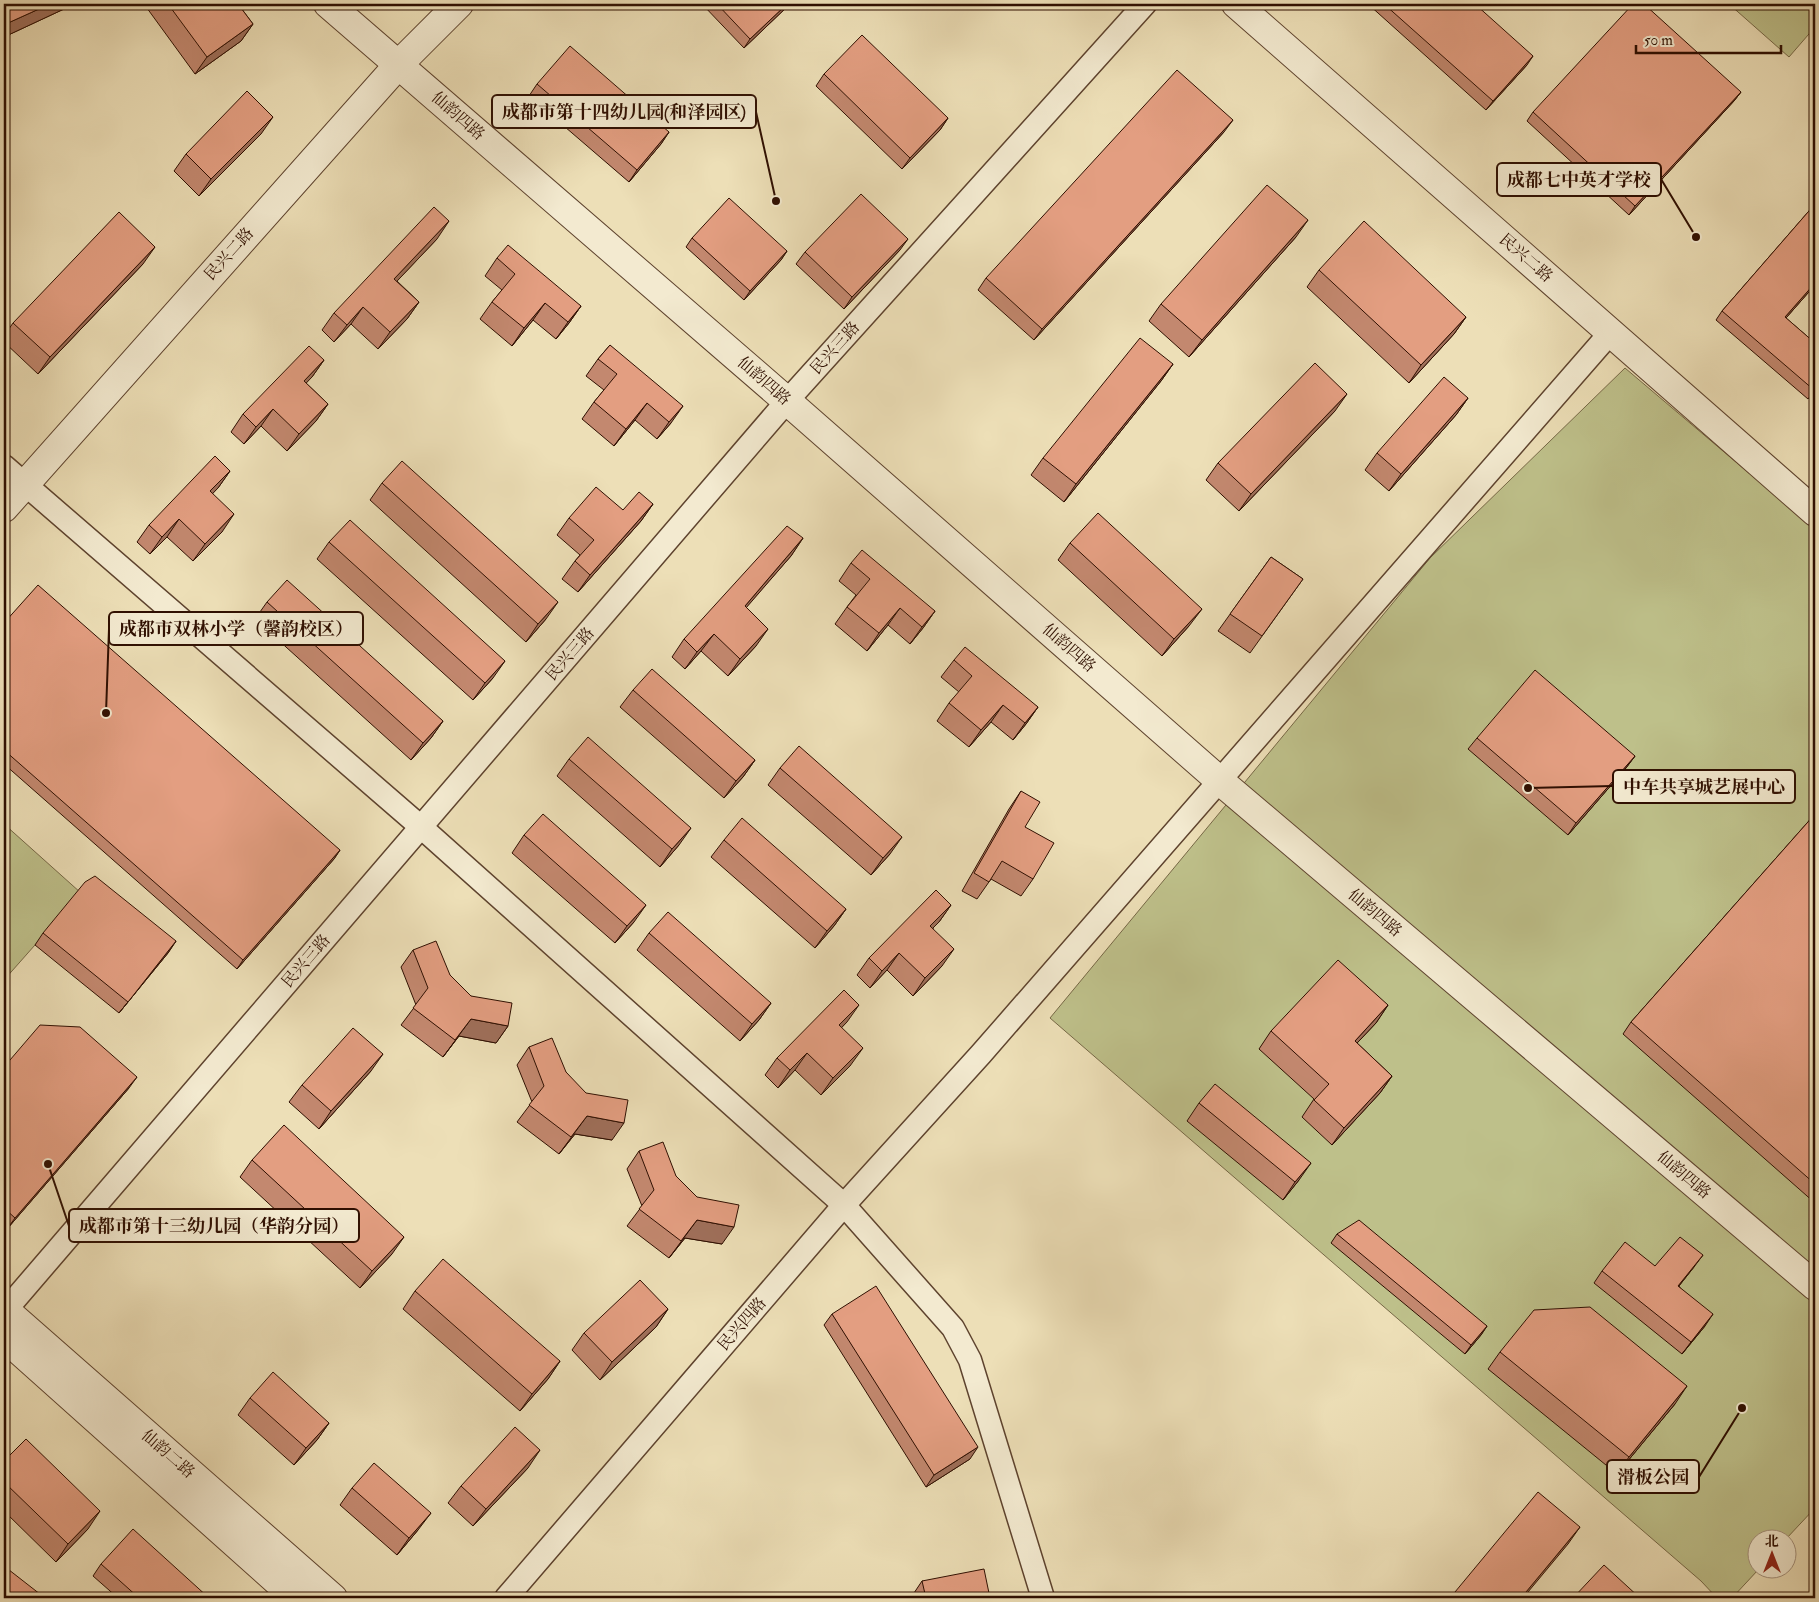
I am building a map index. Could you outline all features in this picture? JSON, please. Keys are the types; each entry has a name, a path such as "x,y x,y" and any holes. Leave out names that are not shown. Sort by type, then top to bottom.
{"street":[{"name":"仙韵四路","path":"328,4 1220,781 1815,1286"},
{"name":"民兴二路","path":"4,508 399,64 459,4"},
{"name":"民兴三路","path":"4,1317 421,826 787,402 1146,4"},
{"name":"民兴二路","path":"1236,4 1815,512"},
{"name":"民兴四路","path":"506,1598 844,1205 981,1054 1611,332"},
{"path":"4,466 421,826 844,1205 953,1328 970,1360 1043,1598"},
{"name":"仙韵二路","path":"4,1317 296,1598"},
{"name":"仙韵二路","path":"4,1317 333,1598"}],"green space":[{"path":"1729,4 1815,4 1815,27 1789,57"},
{"path":"1625,368 1815,529 1815,1508 1794,1530 1746,1530 1746,1580 1749,1580 1732,1598 1717,1598 1701,1581 1050,1018 1430,558"},
{"path":"4,824 81,893 4,980"}],"building":[{"path":"4,4 50,4 8,23 4,13"},
{"path":"168,4 238,4 253,24 207,57"},
{"path":"717,4 787,4 750,39"},
{"path":"1384,4 1475,4 1533,56 1493,101"},
{"path":"1633,4 1644,4 1741,92 1635,206 1533,112"},
{"path":"862,35 948,118 910,158 824,74"},
{"path":"570,46 669,132 637,170 537,84"},
{"path":"1177,70 1233,120 1042,329 986,278"},
{"path":"247,91 273,117 211,179 186,154"},
{"path":"1267,185 1308,220 1202,340 1161,304"},
{"path":"861,194 908,239 852,297 805,252"},
{"path":"729,198 787,251 750,291 692,238"},
{"path":"1815,204 1815,283 1785,317 1815,343 1814,390 1722,311"},
{"path":"434,207 449,221 394,279 419,302 390,332 363,307 347,325 334,313"},
{"path":"119,212 155,247 50,357 13,323"},
{"path":"1364,221 1466,317 1421,365 1319,270"},
{"path":"508,245 581,306 568,322 545,303 524,328 492,302 515,274 497,258"},
{"path":"1140,338 1173,364 1076,484 1043,458"},
{"path":"610,345 683,406 669,422 647,403 626,429 594,402 617,374 598,359"},
{"path":"309,346 324,360 304,381 328,404 299,434 273,409 256,427 243,414"},
{"path":"1315,363 1347,394 1251,494 1218,463"},
{"path":"1444,377 1468,398 1401,474 1377,453"},
{"path":"215,456 230,471 210,491 234,514 205,544 179,519 162,537 149,525"},
{"path":"402,461 558,602 538,624 382,483"},
{"path":"596,487 623,510 639,492 653,504 590,575 575,561 594,540 569,518"},
{"path":"1098,513 1202,609 1174,639 1070,543"},
{"path":"350,520 505,661 485,683 329,542"},
{"path":"787,526 803,538 745,606 768,629 740,659 714,634 697,652 684,639"},
{"path":"862,550 935,611 922,627 900,608 879,633 847,607 870,579 851,563"},
{"path":"1271,557 1303,579 1262,636 1230,614"},
{"path":"287,580 443,721 423,743 267,602"},
{"path":"38,585 340,850 243,960 4,750 4,623"},
{"path":"965,647 1038,707 1025,723 1003,705 981,730 949,703 972,676 954,660"},
{"path":"652,669 755,760 736,781 633,690"},
{"path":"1535,670 1635,756 1576,823 1477,738"},
{"path":"588,737 691,828 672,849 569,759"},
{"path":"799,746 902,837 883,858 780,768"},
{"path":"1021,791 1040,802 1025,827 1054,843 1033,879 1002,861 989,882 974,873"},
{"path":"543,814 646,905 627,926 524,835"},
{"path":"1815,814 1815,1184 1631,1022"},
{"path":"742,818 846,909 827,931 724,840"},
{"path":"95,876 176,941 128,1002 43,933 85,882"},
{"path":"936,890 951,905 930,926 954,949 925,978 899,953 882,971 869,958"},
{"path":"668,912 771,1003 752,1024 649,933"},
{"path":"436,941 450,975 471,996 512,1003 508,1026 471,1019 455,1040 413,1008 428,988 413,950"},
{"path":"1338,960 1388,1005 1355,1041 1392,1076 1344,1128 1314,1100 1329,1084 1271,1031"},
{"path":"844,990 859,1005 839,1025 863,1048 833,1078 807,1053 790,1070 777,1058"},
{"path":"40,1025 80,1027 137,1077 15,1218 4,1208 4,1067"},
{"path":"353,1028 383,1054 331,1111 302,1085"},
{"path":"552,1038 566,1072 586,1093 628,1100 624,1123 587,1116 571,1137 529,1105 544,1086 529,1047"},
{"path":"1215,1084 1311,1163 1295,1182 1199,1103"},
{"path":"284,1125 404,1237 372,1271 252,1160"},
{"path":"663,1142 676,1176 697,1197 739,1205 734,1227 697,1220 681,1241 639,1209 654,1190 639,1151"},
{"path":"1359,1220 1487,1326 1471,1345 1337,1234"},
{"path":"1680,1237 1703,1255 1678,1286 1713,1314 1691,1342 1602,1271 1625,1242 1655,1266"},
{"path":"443,1259 560,1361 532,1394 415,1291"},
{"path":"640,1280 668,1309 612,1362 584,1333"},
{"path":"876,1286 978,1447 934,1475 832,1314"},
{"path":"1590,1307 1687,1386 1629,1457 1500,1352 1534,1310"},
{"path":"273,1372 329,1423 306,1448 250,1398"},
{"path":"515,1427 540,1450 486,1509 461,1486"},
{"path":"26,1439 100,1511 68,1544 4,1482 4,1461"},
{"path":"374,1463 431,1513 409,1538 352,1488"},
{"path":"1538,1492 1580,1527 1521,1598 1450,1598"},
{"path":"133,1529 209,1598 139,1598 101,1564"},
{"path":"1604,1565 1640,1598 1573,1598"},
{"path":"4,1566 45,1598 4,1598"},
{"path":"984,1569 990,1598 926,1598 922,1581"}],"place":[{"name":"成都市第十四幼儿园(和泽园区)","path":"776,201"},
{"name":"成都七中英才学校","path":"1696,237"},
{"name":"成都市双林小学（馨韵校区）","path":"106,713"},
{"name":"中车共享城艺展中心","path":"1528,788"},
{"name":"成都市第十三幼儿园（华韵分园）","path":"48,1164"},
{"name":"滑板公园","path":"1742,1408"}]}
